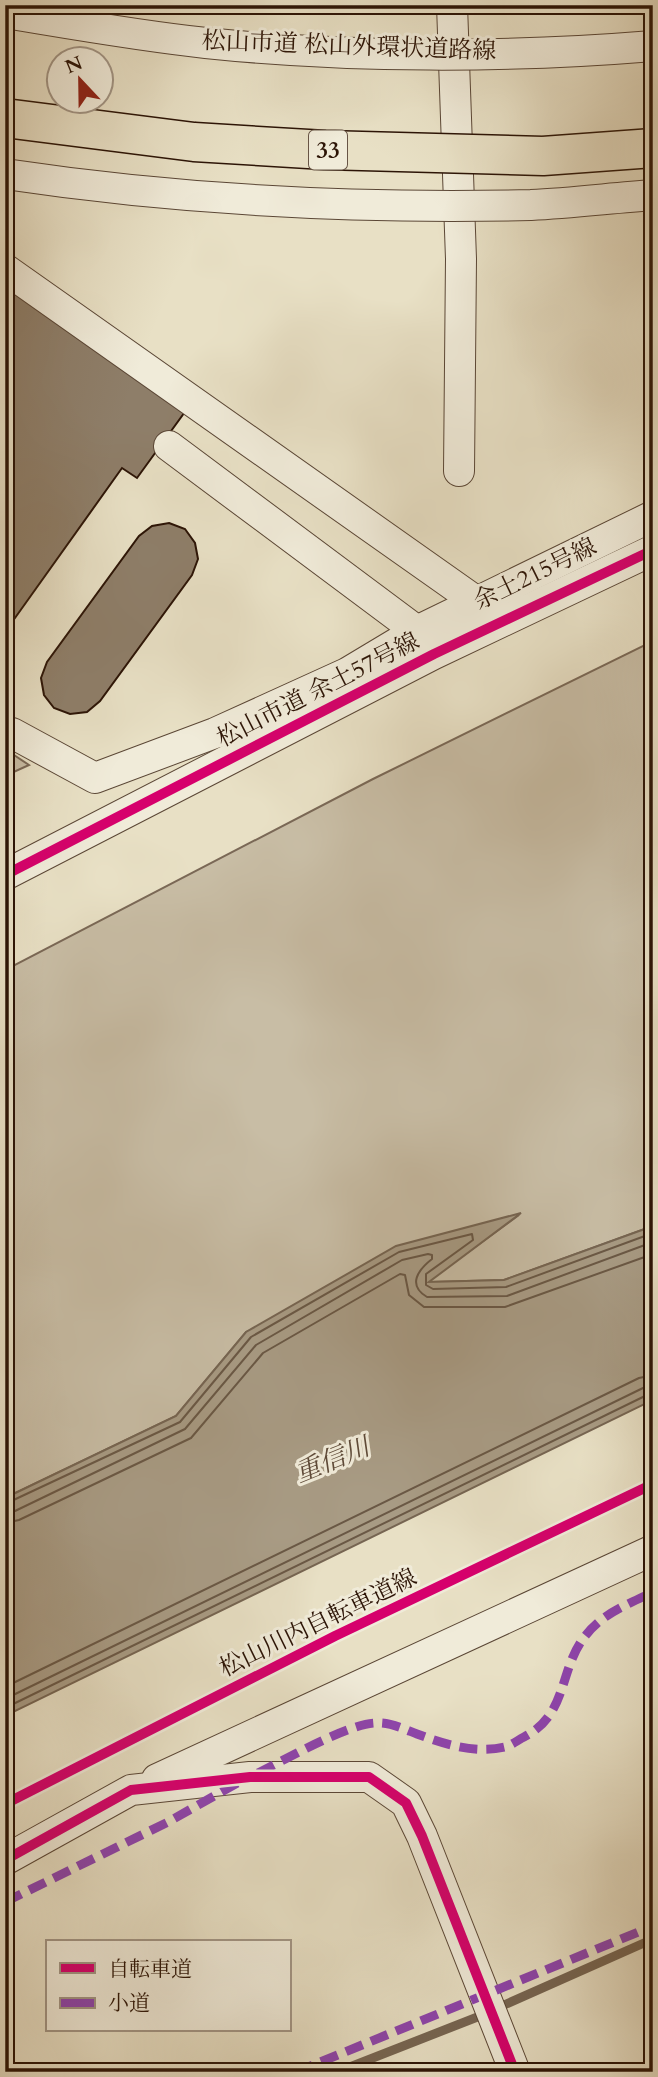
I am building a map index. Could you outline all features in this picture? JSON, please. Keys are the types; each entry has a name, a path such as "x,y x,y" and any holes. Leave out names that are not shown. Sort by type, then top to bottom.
{"highway":[{"name":"33","path":"5,118 194,142 325,150 543,156 653,148"}],"street":[{"path":"452,5 461,259 459,471"},
{"name":"松山市道 松山外環状道路線","path":"5,13 206,43 311,50 474,53 653,46"},
{"path":"5,174 168,195 264,202 426,206 533,204 653,195"},
{"path":"5,269 485,613 653,550"},
{"path":"169,446 426,643"},
{"name":"余土215号線","path":"426,643 485,613 653,516"},
{"path":"12,733 95,778 215,733 347,673 426,643"},
{"name":"松山市道 余土57号線","path":"5,875 426,643"},
{"path":"5,1860 131,1790 653,1550"},
{"path":"131,1790 250,1777 369,1777 406,1803 422,1836 515,2072"}],"shaded area":[{"path":"653,641 653,1226 504,1280 427,1282 519,1215 246,1332 176,1416 5,1498 5,970 373,779"},
{"path":"5,749 29,765 5,776 5,762 8,760 5,757"}],"water":[{"name":"重信川","path":"521,1213 429,1282 504,1280 653,1226 653,1400 5,1716 5,1498 176,1416 246,1332 396,1246"}],"building":[{"path":"5,281 187,409 137,478 122,468 5,632"},
{"path":"169,523 185,529 195,543 198,559 192,575 100,701 87,712 70,714 54,708 44,695 41,678 47,662 139,536 152,526"}],"waterway":[{"path":"504,2005 653,1939"},
{"path":"337,2072 480,2016"}],"marked path":[{"path":"258,1773 334,1735 376,1723 392,1725 460,1747 494,1749 510,1745 538,1727 549,1716 577,1648 593,1627 617,1610 653,1592"},
{"path":"5,1902 168,1822 239,1782"},
{"path":"296,2072 653,1926"}],"cycle path":[{"path":"5,875 434,654 653,550"},
{"name":"松山川内自転車道線","path":"5,1804 335,1636 653,1484"},
{"path":"5,1860 131,1790 250,1777 369,1777 406,1803 422,1836 515,2072"}]}
